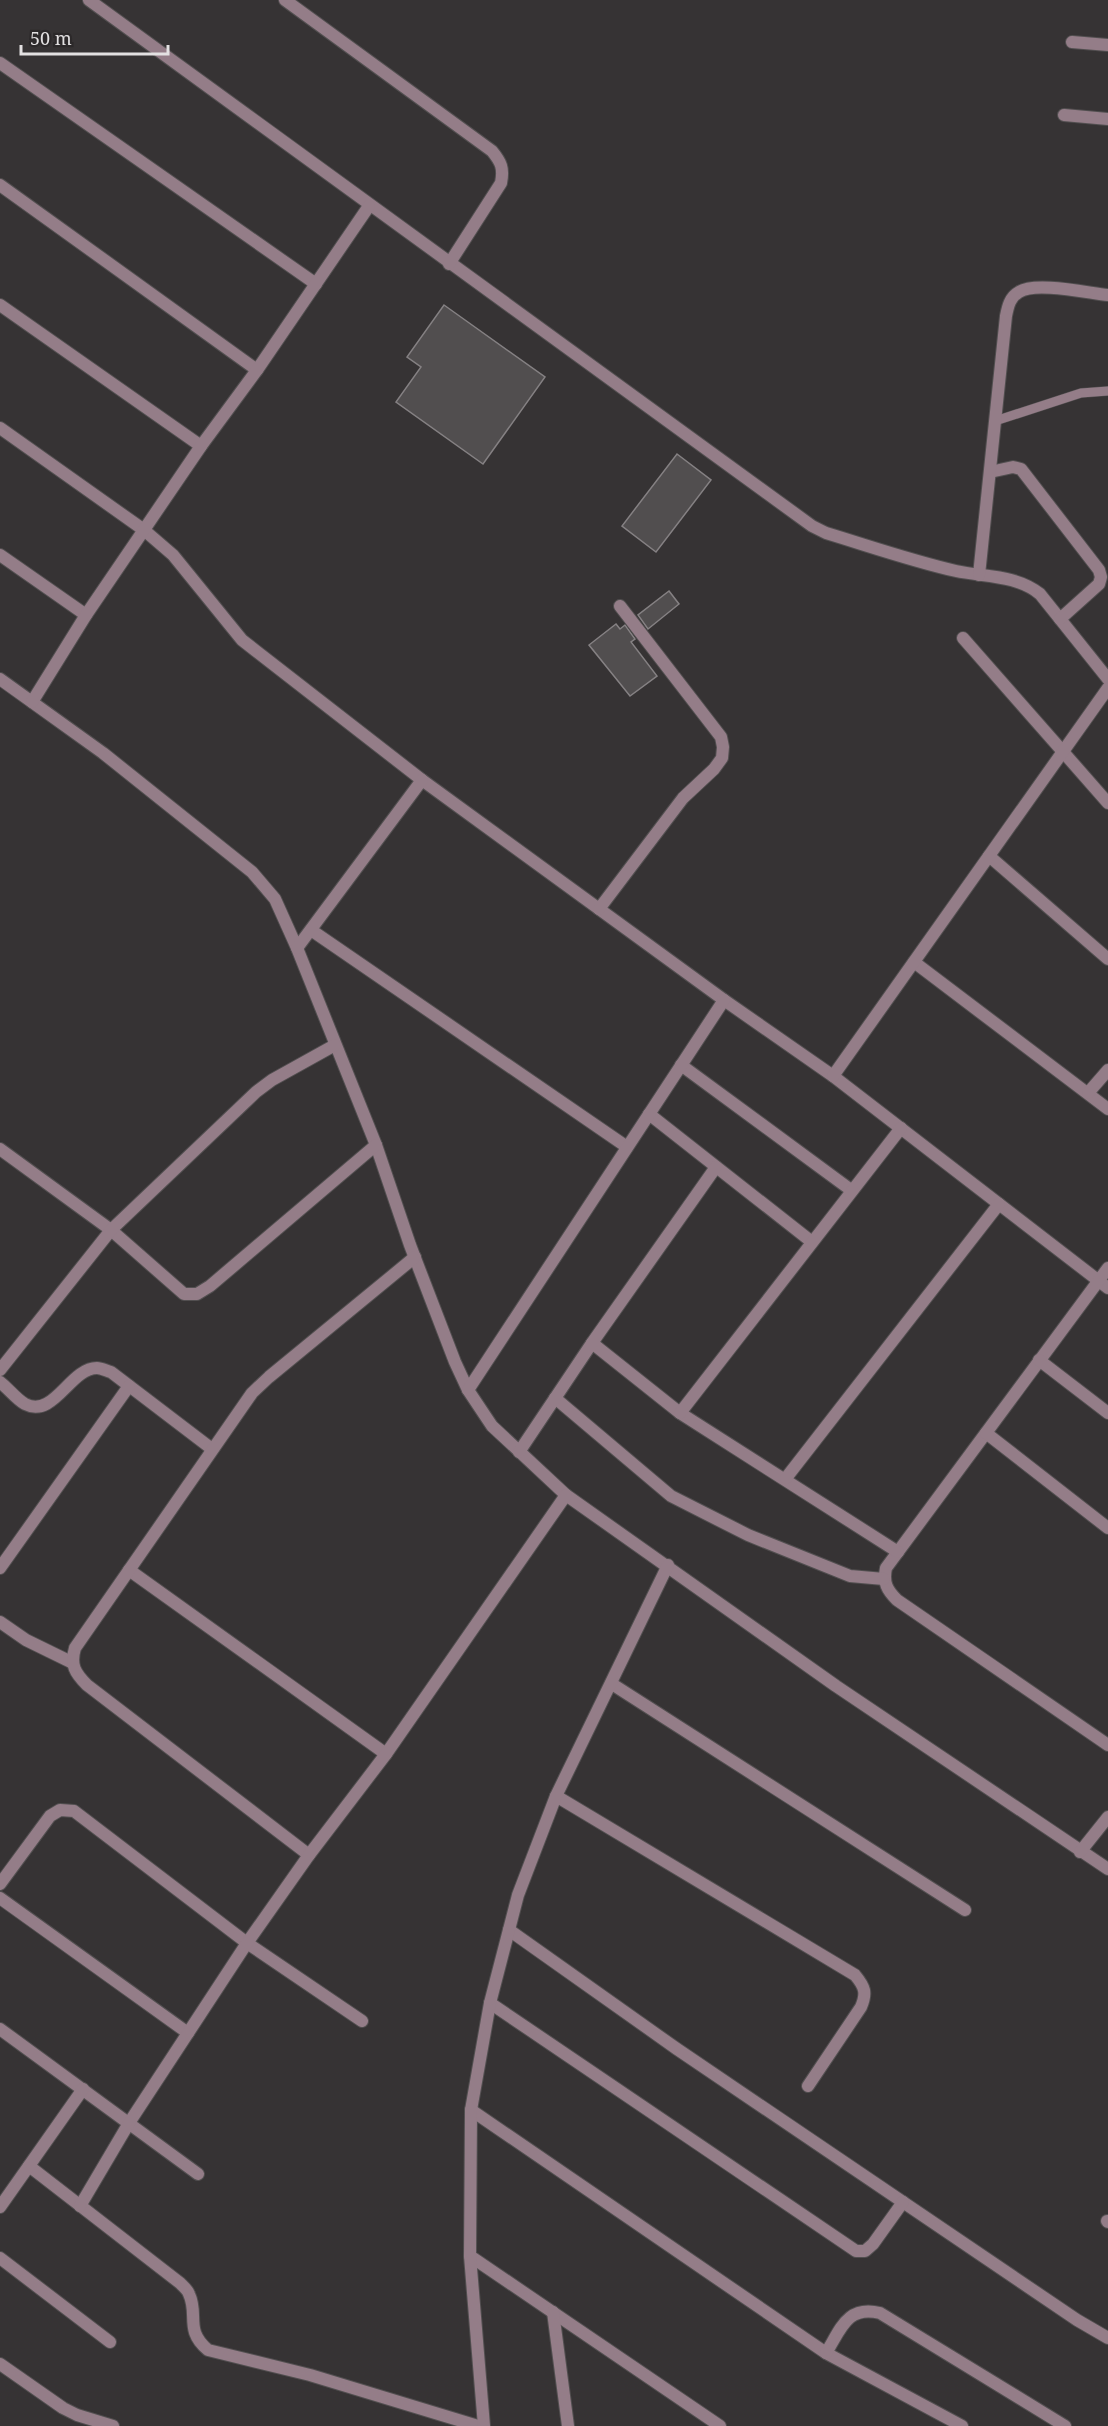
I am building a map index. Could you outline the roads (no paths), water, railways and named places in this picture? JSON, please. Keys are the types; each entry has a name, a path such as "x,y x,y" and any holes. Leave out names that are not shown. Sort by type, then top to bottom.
{"street":[{"path":"89,0 369,206 812,526 826,533 955,571 1018,581 1030,586 1040,594 1108,679"},
{"path":"285,0 492,151 501,161 503,171 501,183 449,264"},
{"path":"1072,42 1108,45"},
{"path":"0,63 316,284"},
{"path":"1064,115 1108,119"},
{"path":"0,185 257,370"},
{"path":"32,702 86,615 369,206"},
{"path":"979,575 1006,316 1010,301 1019,291 1032,287 1108,295"},
{"path":"0,305 201,446"},
{"path":"0,428 144,530 173,555 242,640 422,780 832,1076 1103,1284"},
{"path":"990,472 1013,467 1021,469 1099,570 1100,584 1059,619"},
{"path":"0,555 86,615"},
{"path":"599,909 683,798 714,769 722,758 723,747 721,737 620,606"},
{"path":"963,638 1108,803"},
{"path":"0,679 103,753 252,872 275,899 376,1145 455,1362 468,1390 492,1426 566,1495 836,1686 1108,1869"},
{"path":"832,1076 1108,688"},
{"path":"297,948 422,780"},
{"path":"989,856 1108,959"},
{"path":"311,930 627,1147"},
{"path":"914,962 1108,1109"},
{"path":"468,1390 724,1000"},
{"path":"0,1370 111,1230 256,1092 272,1080 334,1045"},
{"path":"681,1065 851,1190"},
{"path":"1088,1093 1108,1070"},
{"path":"649,1114 812,1242"},
{"path":"680,1413 901,1128"},
{"path":"0,1149 111,1230 172,1286 184,1294 197,1294 210,1286 376,1145"},
{"path":"519,1452 592,1343 716,1167"},
{"path":"786,1479 999,1204"},
{"path":"71,1662 75,1648 242,1406 269,1377 415,1257"},
{"path":"1108,1268 1103,1284 1039,1360 886,1568 884,1579 888,1590 897,1600 1108,1745"},
{"path":"592,1343 680,1413 898,1552"},
{"path":"1039,1360 1108,1413"},
{"path":"0,1382 26,1405 41,1406 54,1399 80,1374 98,1368 111,1372 212,1449"},
{"path":"0,1569 129,1386"},
{"path":"555,1398 671,1496 748,1535 850,1576 884,1579"},
{"path":"986,1433 1108,1528"},
{"path":"80,2206 129,2123 247,1943 309,1855 386,1754 566,1495"},
{"path":"484,2426 470,2256 471,2110 490,2002 518,1895 556,1796 668,1565"},
{"path":"129,1570 386,1754"},
{"path":"0,1622 26,1640 71,1662 77,1675 87,1685 309,1855"},
{"path":"612,1684 965,1910"},
{"path":"556,1796 855,1976 864,1986 866,1996 861,2007 808,2086"},
{"path":"0,1884 50,1816 60,1810 74,1811 247,1943 362,2021"},
{"path":"1080,1852 1108,1817"},
{"path":"0,1898 188,2033"},
{"path":"509,1930 677,2049 1077,2320 1108,2338"},
{"path":"490,2002 855,2251 865,2251 873,2244 903,2202"},
{"path":"0,2028 198,2174"},
{"path":"0,2207 83,2089"},
{"path":"471,2110 826,2353 962,2426"},
{"path":"29,2166 180,2283 189,2294 198,2342 208,2350 310,2375 478,2426"},
{"path":"470,2256 720,2426"},
{"path":"0,2258 110,2342"},
{"path":"826,2353 846,2320 857,2312 867,2310 880,2313 1065,2426"},
{"path":"553,2312 568,2426"},
{"path":"0,2364 63,2408 77,2415 113,2426"}],"lane":[{"path":"995,421 1081,393 1108,391"}]}
